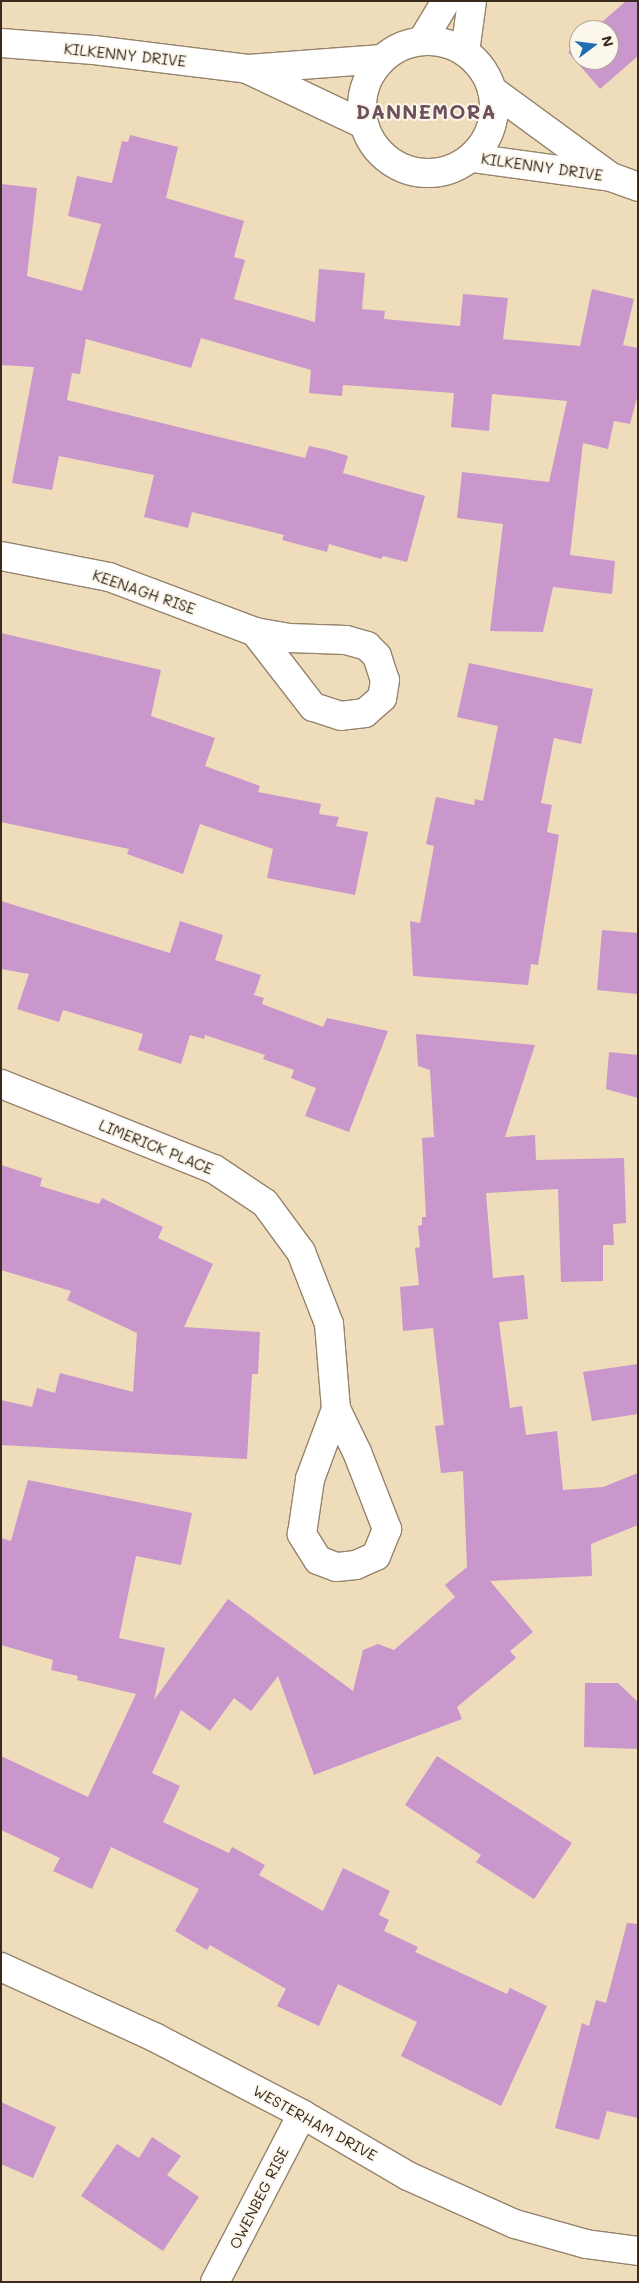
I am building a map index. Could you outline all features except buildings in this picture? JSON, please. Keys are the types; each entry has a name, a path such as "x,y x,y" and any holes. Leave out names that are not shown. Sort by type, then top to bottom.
{"street":[{"path":"422,41 446,1"},
{"path":"465,52 472,1"},
{"path":"422,41 444,43 465,52 482,69 492,90 494,114 487,138 472,158 449,171 422,174 396,166 375,149 363,124 362,101 368,78 382,59 400,47 422,41"},
{"name":"KILKENNY DRIVE","path":"1,44 94,50 248,70 382,59"},
{"name":"KILKENNY DRIVE","path":"248,70 363,124"},
{"name":"KILKENNY DRIVE","path":"492,90 611,177"},
{"name":"KILKENNY DRIVE","path":"472,158 611,177 638,187"},
{"name":"KEENAGH RISE","path":"1,556 109,577 255,632"},
{"name":"LIMERICK PLACE","path":"1,1084 214,1170 264,1202 301,1252 330,1324 336,1409 358,1452 387,1529 376,1556 356,1565 336,1566 318,1560 302,1534 310,1479 336,1409"},
{"name":"WESTERHAM DRIVE","path":"1,1967 156,2038 302,2114 408,2176 516,2224 586,2244 638,2251"},
{"name":"OWENBEG RISE","path":"215,2282 302,2114"}],"district":[{"name":"DANNEMORA","path":"426,111"}]}
